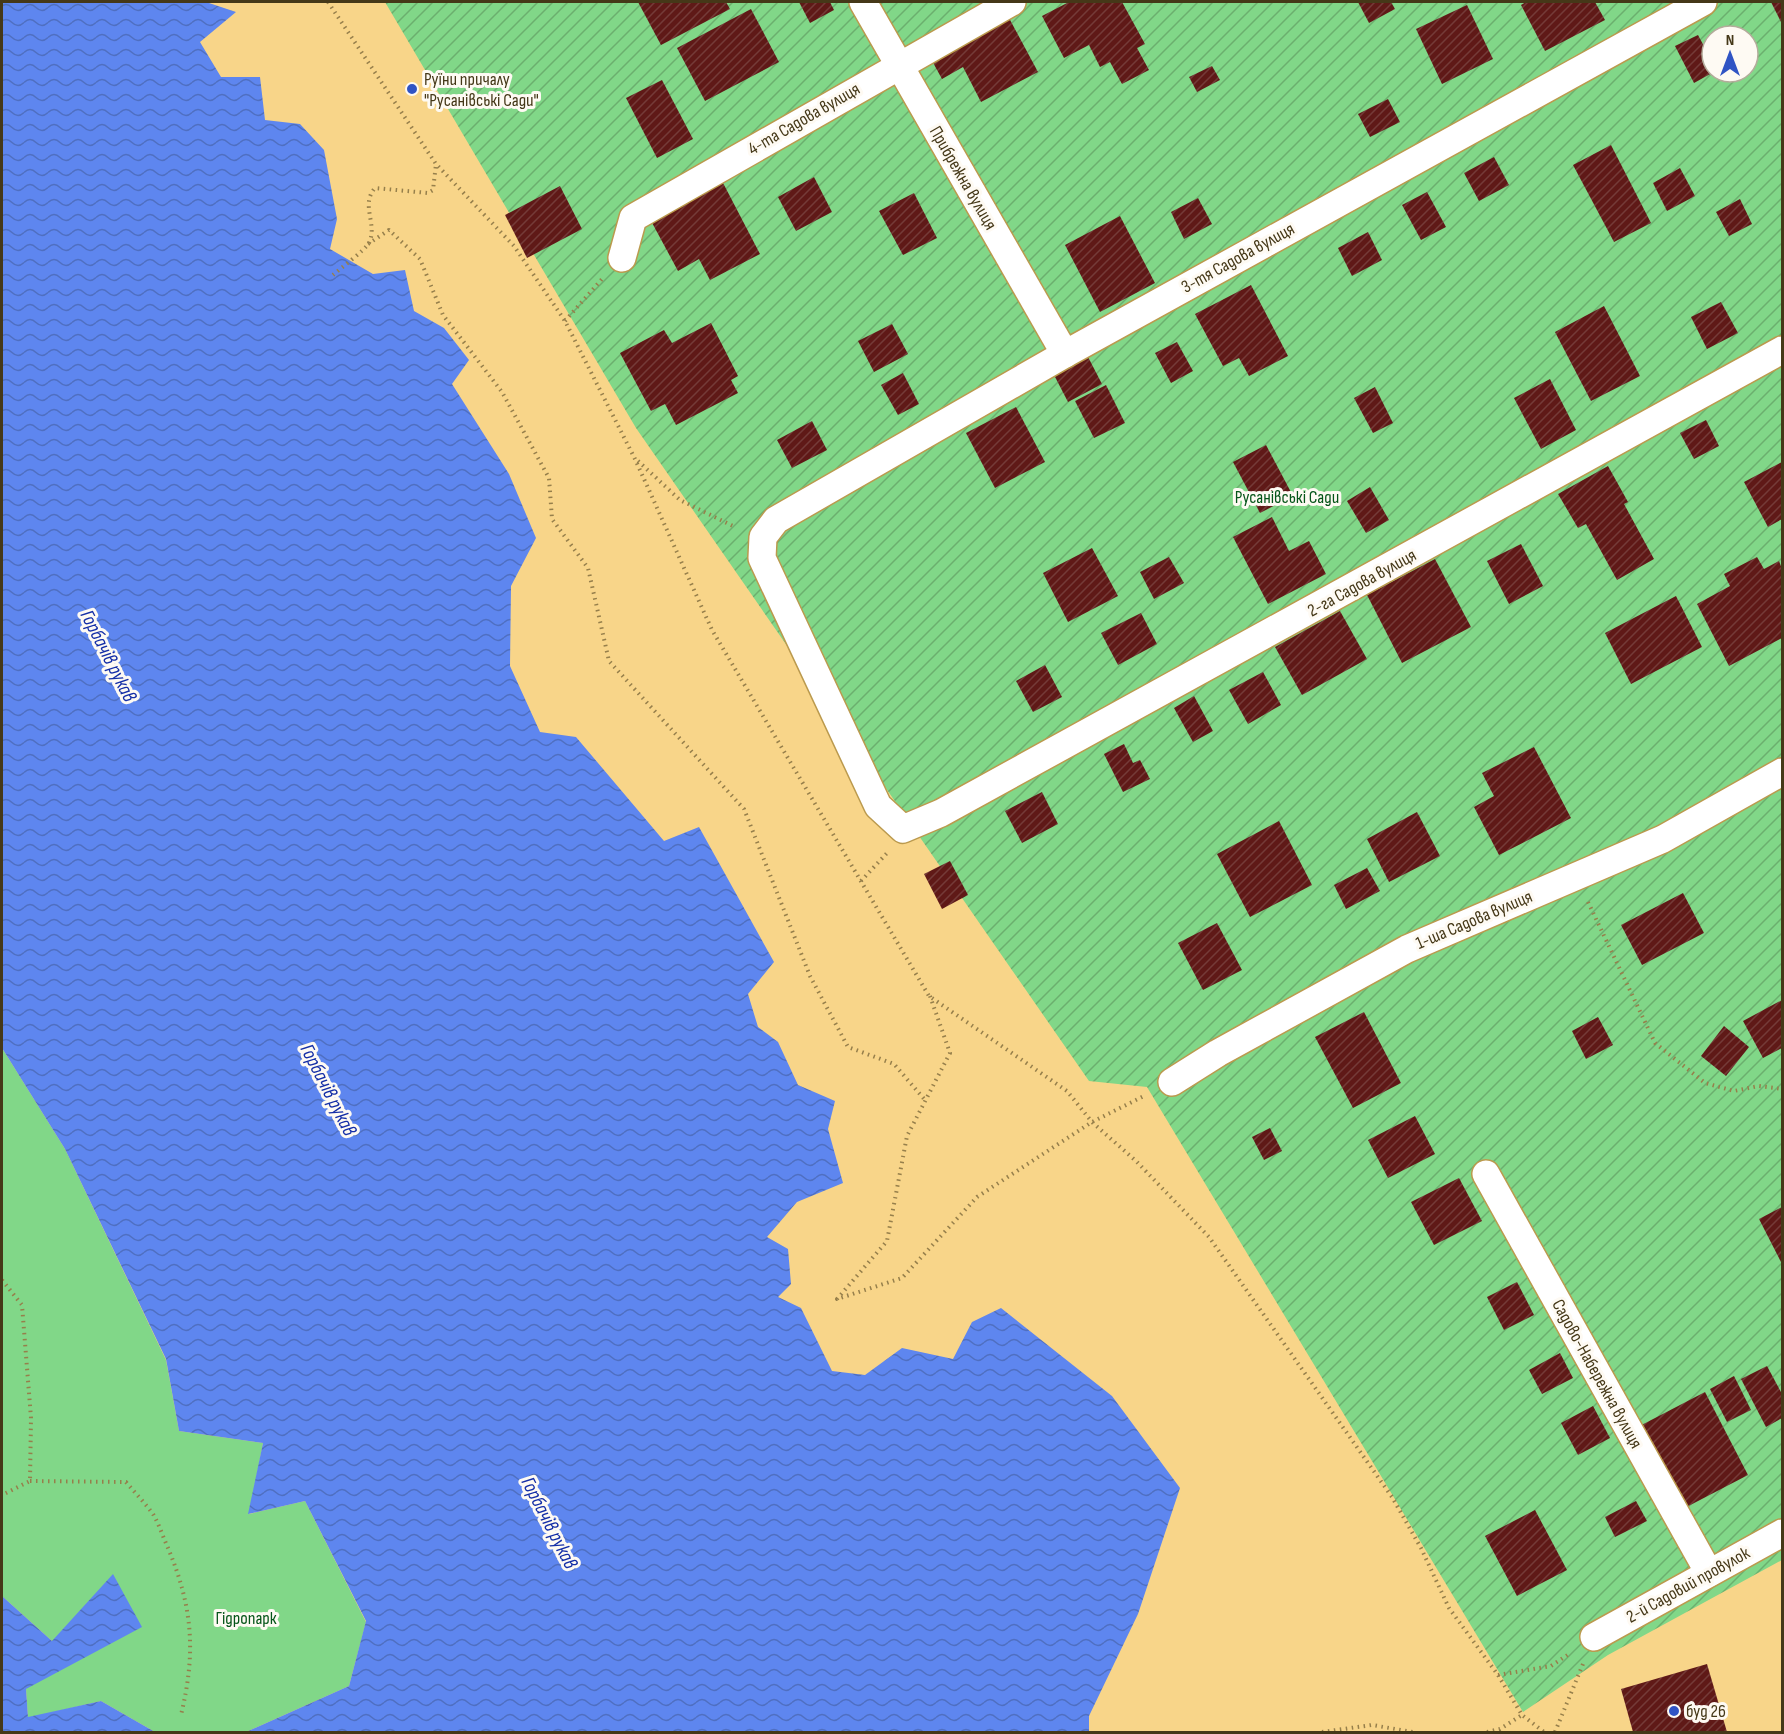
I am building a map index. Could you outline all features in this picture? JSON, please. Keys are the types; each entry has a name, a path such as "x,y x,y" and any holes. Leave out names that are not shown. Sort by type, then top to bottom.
{"street":[{"name":"Прибрежна вулиця","path":"862,2 1065,354"},
{"name":"4-та Садова вулиця","path":"622,258 633,218 1012,2"},
{"name":"3-тя Садова вулиця","path":"762,558 763,537 776,520 1065,354 1703,2"},
{"name":"2-га Садова вулиця","path":"762,558 878,806 903,829 941,813 1782,350"},
{"name":"1-ша Садова вулиця","path":"1172,1082 1218,1053 1407,949 1663,839 1782,772"},
{"name":"Садово-Набережна вулиця","path":"1486,1174 1709,1573"},
{"name":"2-й Садовий провулок","path":"1594,1637 1782,1533"}],"path":[{"path":"329,2 436,164 514,246 565,321 635,459 712,630 929,996 950,1053 907,1136 886,1241 837,1299 902,1278 977,1197 1092,1122 1172,1082"},
{"path":"369,244 371,229 368,201 375,188 428,193 433,190 436,164"},
{"path":"333,275 389,230 420,259 443,315 502,392 549,478 552,519 588,568 609,662 744,809 810,976 848,1047 894,1064 926,1100"},
{"path":"565,321 622,258"},
{"path":"635,459 680,500 739,529 762,558"},
{"path":"1584,894 1655,1043 1705,1083 1734,1091 1759,1086 1782,1089"},
{"path":"929,996 1068,1091 1092,1122 1137,1162 1209,1237 1392,1497 1421,1548 1449,1608 1498,1675 1522,1715 1544,1732"},
{"path":"2,1280 22,1305 31,1418 30,1481"},
{"path":"2,1495 30,1481 126,1482 154,1515 176,1567 189,1610 191,1669 181,1715"},
{"path":"1498,1675 1551,1666 1594,1637"},
{"path":"1555,1732 1594,1637"},
{"path":"1487,1732 1500,1729 1522,1715"},
{"path":"1322,1732 1372,1725 1413,1732"}],"green space":[{"name":"Русанівські Сади","path":"385,2 1782,2 1782,1560 1608,1655 1523,1712 1147,1087 1089,1081 636,428"},
{"name":"Гідропарк","path":"2,1048 65,1149 166,1360 179,1431 263,1443 249,1514 305,1501 366,1622 349,1686 246,1732 155,1732 101,1701 28,1718 26,1689 52,1641 2,1596"}],"water":[{"name":"Горбачів рукав","path":"2,2 206,2 236,12 200,42 221,77 260,77 265,120 300,124 324,150 337,219 330,249 373,274 405,270 414,311 444,328 469,360 452,384 509,474 536,538 511,586 510,666 540,732 576,737 664,841 699,827 774,962 748,994 758,1027 778,1042 798,1085 835,1101 828,1129 843,1183 797,1202 767,1237 788,1249 791,1284 778,1297 801,1308 832,1371 865,1375 902,1348 953,1359 972,1322 1001,1308 1112,1396 1180,1488 1138,1614 1089,1716 1089,1732 246,1732 349,1686 366,1621 305,1501 248,1514 263,1443 179,1431 166,1359 65,1149 2,1048"},
{"path":"113,1574 142,1627 26,1689 28,1717 101,1701 155,1732 2,1732 2,1596 52,1641"}],"building":[{"path":"638,2 726,2 730,9 661,45"},
{"path":"799,2 830,2 834,10 810,23"},
{"path":"1069,2 1122,2 1145,44 1137,48 1149,70 1122,84 1110,62 1100,67 1089,45 1064,58 1042,16"},
{"path":"1358,2 1391,2 1395,9 1369,23"},
{"path":"1526,2 1595,2 1605,20 1545,51 1521,5"},
{"path":"1771,2 1782,2 1782,24"},
{"path":"1467,5 1493,59 1442,84 1416,29"},
{"path":"751,9 779,62 705,101 677,48"},
{"path":"1009,18 1038,72 981,102 963,67 942,79 931,59"},
{"path":"1698,35 1700,39 1700,80 1694,83 1675,46"},
{"path":"1212,66 1220,80 1197,92 1189,77"},
{"path":"662,80 693,139 657,158 626,98"},
{"path":"1388,99 1400,122 1370,137 1358,114"},
{"path":"1611,145 1651,223 1614,242 1573,165"},
{"path":"1494,157 1509,185 1479,201 1464,173"},
{"path":"1680,168 1695,196 1667,211 1653,183"},
{"path":"814,177 832,212 796,231 778,197"},
{"path":"722,181 760,254 710,280 699,259 678,271 650,219"},
{"path":"560,186 582,229 527,258 505,215"},
{"path":"1427,192 1446,227 1421,240 1402,205"},
{"path":"914,193 937,238 903,255 879,211"},
{"path":"1198,198 1212,224 1184,239 1171,212"},
{"path":"1740,199 1752,224 1729,236 1716,212"},
{"path":"1120,216 1155,283 1100,312 1065,245"},
{"path":"1368,232 1382,260 1352,276 1338,248"},
{"path":"1251,285 1288,356 1249,376 1239,358 1223,366 1195,314"},
{"path":"1721,302 1738,333 1707,349 1691,317"},
{"path":"1604,306 1640,376 1591,401 1555,332"},
{"path":"711,323 738,376 731,380 738,393 676,425 665,404 651,411 620,353 664,330 672,343"},
{"path":"892,324 908,354 874,372 858,341"},
{"path":"1177,342 1193,371 1171,383 1155,353"},
{"path":"1087,355 1102,384 1068,402 1053,373"},
{"path":"903,373 919,404 898,415 881,385"},
{"path":"1550,379 1576,430 1541,449 1514,398"},
{"path":"1106,385 1125,423 1094,438 1075,401"},
{"path":"1375,387 1393,423 1373,433 1354,398"},
{"path":"1016,407 1045,462 995,488 966,433"},
{"path":"1706,420 1719,446 1694,459 1680,433"},
{"path":"812,421 827,450 792,468 777,440"},
{"path":"1266,445 1293,496 1260,513 1233,462"},
{"path":"1782,462 1782,519 1768,527 1744,482"},
{"path":"1608,466 1628,502 1624,504 1654,559 1617,580 1586,524 1578,528 1558,494"},
{"path":"1370,487 1389,520 1366,533 1347,501"},
{"path":"1272,517 1289,551 1309,541 1326,574 1268,604 1233,537"},
{"path":"1521,544 1543,586 1509,604 1487,561"},
{"path":"1092,548 1118,596 1068,622 1043,573"},
{"path":"1169,557 1184,583 1154,599 1140,572"},
{"path":"1757,557 1764,569 1779,561 1782,569 1782,638 1729,666 1697,604 1730,586 1724,574"},
{"path":"1435,559 1471,627 1402,663 1367,595"},
{"path":"1676,596 1702,647 1631,684 1605,633"},
{"path":"1340,611 1367,659 1302,695 1275,647"},
{"path":"1141,613 1157,644 1118,665 1101,633"},
{"path":"1045,665 1062,697 1033,712 1016,681"},
{"path":"1263,672 1281,705 1248,724 1229,690"},
{"path":"1194,696 1213,731 1193,742 1174,708"},
{"path":"1124,744 1133,763 1140,760 1150,779 1123,792 1104,754"},
{"path":"1534,747 1571,818 1499,855 1474,807 1494,796 1482,773"},
{"path":"1042,792 1058,824 1022,843 1005,811"},
{"path":"1417,812 1440,856 1389,882 1367,839"},
{"path":"1279,821 1312,885 1250,917 1217,854"},
{"path":"950,861 968,895 942,909 924,874"},
{"path":"1367,868 1380,891 1346,909 1334,885"},
{"path":"1683,893 1704,933 1642,965 1621,925"},
{"path":"1217,923 1242,970 1203,990 1178,943"},
{"path":"1782,1000 1782,1048 1763,1058 1743,1021"},
{"path":"1364,1012 1401,1083 1353,1108 1315,1037"},
{"path":"1598,1017 1613,1045 1586,1059 1572,1031"},
{"path":"1724,1026 1749,1047 1726,1076 1701,1056"},
{"path":"1415,1116 1435,1154 1388,1178 1368,1140"},
{"path":"1270,1128 1282,1151 1264,1160 1252,1137"},
{"path":"1459,1178 1482,1221 1434,1245 1411,1202"},
{"path":"1782,1207 1782,1264 1759,1219"},
{"path":"1517,1282 1534,1315 1504,1330 1487,1297"},
{"path":"1560,1353 1573,1378 1542,1394 1529,1370"},
{"path":"1767,1366 1782,1394 1782,1418 1766,1427 1741,1379"},
{"path":"1734,1376 1751,1410 1727,1422 1710,1389"},
{"path":"1705,1392 1748,1475 1675,1513 1632,1430"},
{"path":"1593,1406 1610,1438 1578,1455 1561,1423"},
{"path":"1636,1501 1647,1521 1615,1537 1605,1517"},
{"path":"1535,1510 1567,1570 1517,1596 1485,1536"},
{"name":"буд 26","path":"1707,1664 1727,1732 1633,1732 1621,1689"}],"place":[{"name":"Руїни причалу \"Русанівські Сади\"","path":"412,89"},
{"name":"буд 26","path":"1674,1711"}]}
